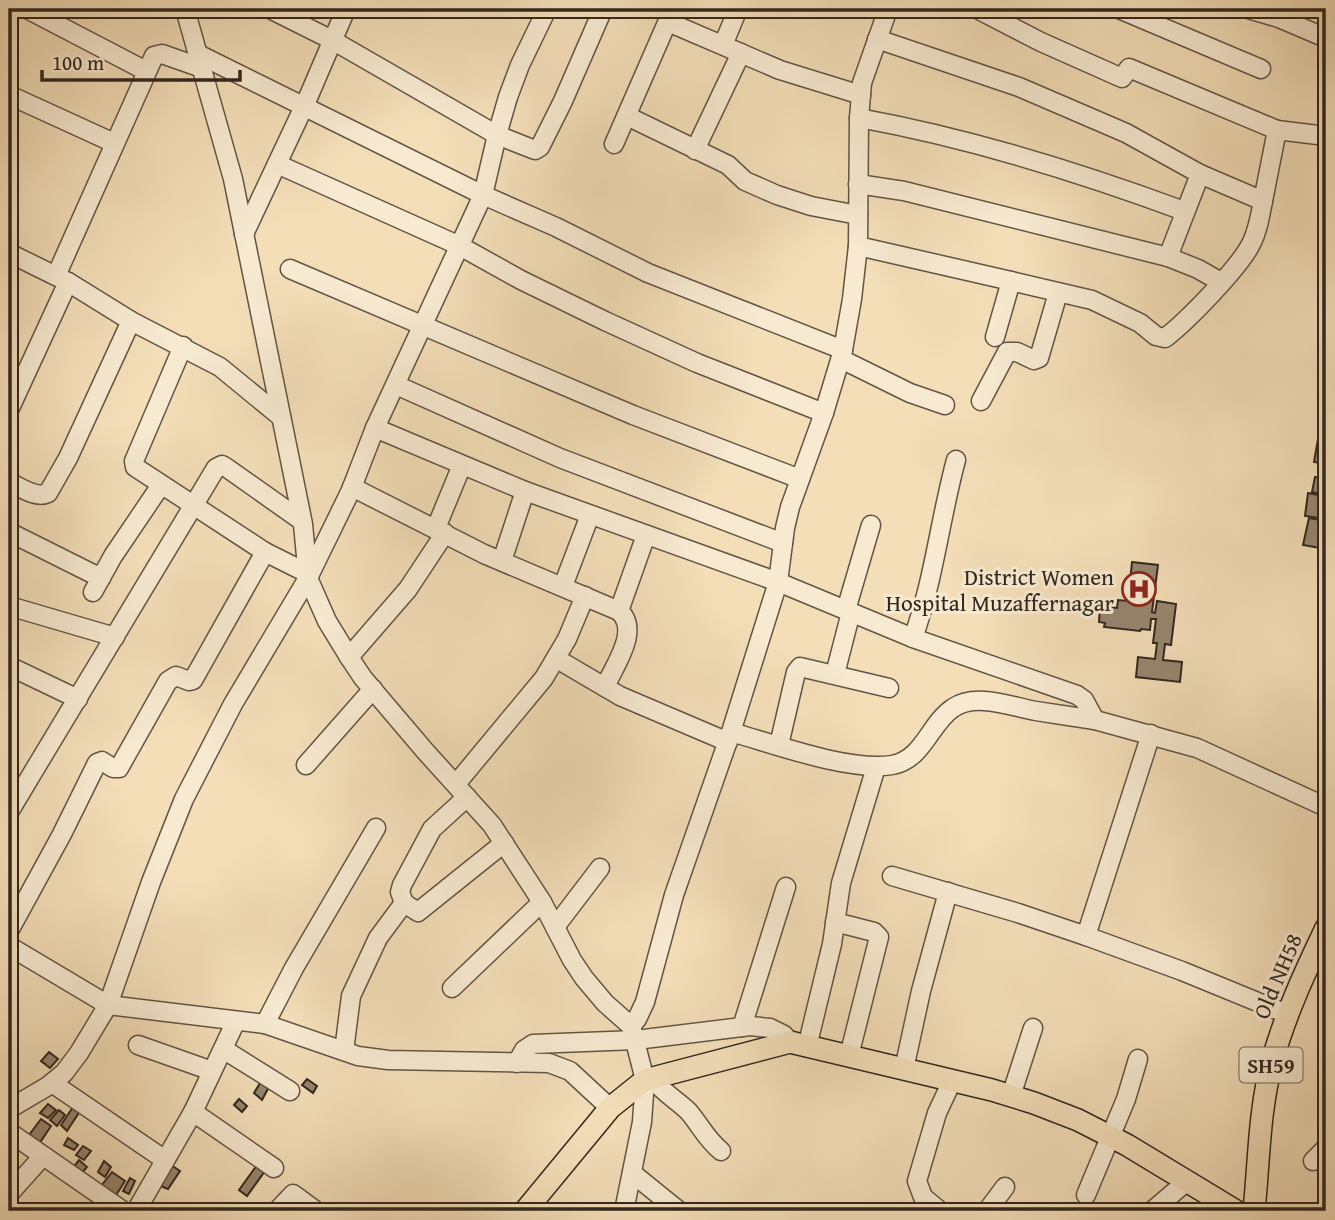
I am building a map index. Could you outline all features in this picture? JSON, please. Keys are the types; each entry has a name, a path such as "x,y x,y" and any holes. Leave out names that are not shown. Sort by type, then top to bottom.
{"main road":[{"name":"Old NH58","path":"1254,1211 1265,1096 1271,1064 1287,1014 1326,928"},
{"name":"Old NH58","path":"1267,1211 1278,1099 1287,1055 1306,1000 1326,958"},
{"path":"525,1211 610,1108 649,1079 799,1044 1011,1096 1078,1120 1110,1136 1236,1211"}],"street":[{"path":"27,9 146,71"},
{"path":"185,9 233,179 302,521 307,575 327,621 373,689 492,825 542,902 584,978 633,1033 649,1079 692,1115 721,1151"},
{"path":"270,9 332,40 497,135 535,150 540,147 563,102 603,9"},
{"path":"244,234 346,9"},
{"path":"9,1109 64,1073 108,1005 151,882 184,799 352,487 374,428 424,327 483,195 497,135 520,65 547,9"},
{"path":"723,45 738,9"},
{"path":"633,1033 645,1002 674,895 729,737 778,582 790,507 842,354 858,246 859,118 862,83 888,9"},
{"path":"977,9 1041,43 1122,78 1129,68 1277,130 1326,136"},
{"path":"1119,9 1261,69"},
{"path":"1248,9 1279,18 1326,38"},
{"path":"614,144 671,15 723,45 780,70 861,95"},
{"path":"877,39 1019,87 1126,133 1200,174 1264,201"},
{"path":"695,150 741,53"},
{"path":"10,408 114,144 146,71 154,56 158,54 200,61 304,106 648,273 842,354 910,393 945,405"},
{"path":"9,95 114,144"},
{"path":"627,116 728,165 745,181 777,195 811,206 858,215"},
{"path":"859,118 910,128 1008,154 1184,211"},
{"path":"858,246 1092,300 1112,308 1140,323 1158,337 1164,338 1221,282 1251,244 1264,201 1277,130"},
{"path":"277,164 460,246 521,280 697,363 824,413"},
{"path":"1168,257 1200,174"},
{"path":"859,184 904,191 1168,257 1198,268 1221,282"},
{"path":"9,256 62,279 131,321 228,372 281,417"},
{"path":"290,269 633,415 800,479"},
{"path":"995,337 1012,281"},
{"path":"981,401 1007,352 1014,351 1034,360 1039,358 1058,293"},
{"path":"9,482 35,494 48,493 68,458 131,321"},
{"path":"183,346 134,461 137,470 265,552 307,575"},
{"path":"396,385 560,458 783,543"},
{"path":"374,428 525,491 778,582 913,638 1077,695 1084,700 1095,719"},
{"path":"913,638 939,541 956,460"},
{"path":"10,809 216,468 222,465 302,521"},
{"path":"349,657 408,589 441,531 462,465"},
{"path":"9,532 97,585 119,546 161,485"},
{"path":"352,487 502,561 619,611 629,622 629,629 605,687"},
{"path":"502,561 525,491"},
{"path":"563,586 590,515"},
{"path":"835,674 871,525"},
{"path":"619,611 646,535"},
{"path":"9,931 97,763 102,761 113,768 119,768 168,681 176,676 193,680 265,552"},
{"path":"504,844 418,912 404,903 400,890 424,841 557,659 586,596"},
{"path":"9,606 115,637"},
{"path":"557,659 605,687 729,737 779,745 852,765 876,767 906,760 927,739 948,711 965,702 984,702 1095,719 1197,748 1326,807"},
{"path":"9,666 78,699"},
{"path":"779,745 798,668 889,688"},
{"path":"306,765 373,689"},
{"path":"1086,936 1151,734"},
{"path":"517,1063 524,1050 533,1044 633,1033 771,1028 799,1044 832,944 841,883 876,767"},
{"path":"265,1024 294,968 376,828"},
{"path":"555,927 600,868"},
{"path":"892,876 1086,936 1172,967 1287,1014"},
{"path":"742,1027 786,887"},
{"path":"904,1069 921,991 948,892"},
{"path":"452,988 542,902"},
{"path":"344,1051 351,996 378,938 404,903"},
{"path":"835,922 874,932 879,937 849,1056"},
{"path":"9,946 108,1005 265,1024 344,1051 388,1060 549,1063 570,1071 610,1108"},
{"path":"136,1211 193,1112 236,1021"},
{"path":"1011,1096 1032,1028"},
{"path":"138,1045 212,1071"},
{"path":"223,1049 290,1091"},
{"path":"1086,1195 1126,1099 1138,1059"},
{"path":"624,1211 649,1079"},
{"path":"940,1211 923,1196 917,1181 937,1113 952,1081"},
{"path":"52,1083 165,1160"},
{"path":"193,1112 274,1168"},
{"path":"9,1132 122,1211"},
{"path":"1312,1161 1326,1148"},
{"path":"9,1194 43,1156"},
{"path":"632,1173 679,1211"},
{"path":"1152,1211 1186,1182"},
{"path":"987,1211 1005,1187"},
{"path":"277,1211 293,1194 316,1211"}],"building":[{"path":"1318,439 1326,440 1326,464 1314,462"},
{"path":"1315,477 1326,479 1326,495 1312,492"},
{"path":"1308,493 1324,496 1322,504 1326,505 1326,519 1305,516"},
{"path":"1309,518 1326,521 1326,549 1303,545"},
{"path":"1132,562 1158,565 1152,612 1155,613 1157,601 1176,604 1171,645 1165,644 1163,660 1182,662 1180,682 1136,677 1138,657 1155,659 1157,643 1153,643 1156,619 1151,619 1150,630 1140,631 1104,627 1105,623 1099,622 1100,606 1117,608 1118,600 1128,601"},
{"path":"49,1052 58,1059 50,1068 41,1061"},
{"path":"307,1079 317,1086 313,1093 302,1085"},
{"path":"262,1080 270,1085 262,1100 254,1093"},
{"path":"239,1099 247,1106 242,1112 234,1105"},
{"path":"48,1104 56,1110 48,1118 40,1113"},
{"path":"75,1104 82,1108 67,1131 61,1125"},
{"path":"59,1110 65,1115 57,1126 50,1120"},
{"path":"41,1119 51,1126 37,1147 26,1139"},
{"path":"68,1138 78,1145 74,1150 64,1145"},
{"path":"83,1146 91,1151 84,1160 76,1155"},
{"path":"79,1160 87,1167 80,1175 72,1169"},
{"path":"104,1161 111,1167 105,1177 98,1172"},
{"path":"168,1163 180,1171 168,1189 153,1183"},
{"path":"257,1165 265,1171 247,1196 239,1190"},
{"path":"112,1172 125,1181 111,1203 98,1190"},
{"path":"130,1178 135,1181 129,1194 123,1191"}],"place":[{"name":"District Women Hospital Muzaffernagar","path":"1139,589"}]}
